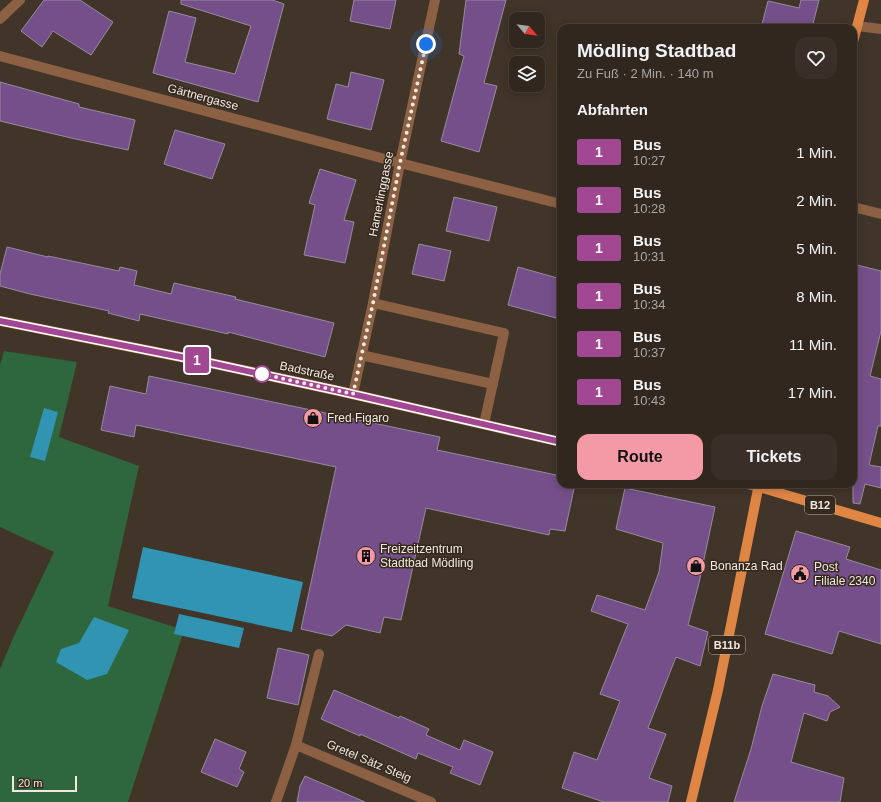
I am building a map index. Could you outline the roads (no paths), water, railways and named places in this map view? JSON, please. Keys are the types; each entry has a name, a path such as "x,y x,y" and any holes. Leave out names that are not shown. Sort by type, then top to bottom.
{"main road":[{"path":"857,26 864,0"},
{"name":"B11b","path":"691,802 718,690 758,488"},
{"name":"B12","path":"769,488 881,523"}],"street":[{"path":"0,19 20,0"},
{"name":"Hamerlinggasse","path":"353,394 435,0"},
{"path":"857,26 881,29"},
{"name":"Gärtnergasse","path":"0,56 400,163 557,203"},
{"path":"857,208 881,214"},
{"path":"373,303 504,333 484,424"},
{"name":"Badstraße","path":"0,321 201,361 557,441"},
{"path":"361,355 493,384"},
{"path":"276,802 296,745 319,654"},
{"name":"Gretel Sätz Steig","path":"296,745 431,802"}],"water":[{"path":"44,408 58,412 45,461 30,457"},
{"path":"143,547 303,582 292,632 132,598"},
{"path":"179,614 244,628 239,648 174,634"},
{"path":"94,617 129,630 107,674 87,680 56,662 61,649 79,643"}],"place":[{"name":"Fred Figaro","path":"313,418"},
{"name":"Freizeitzentrum Stadtbad Mödling","path":"366,556"},
{"name":"Bonanza Rad","path":"696,566"},
{"name":"Post Filiale 2340","path":"800,574"}]}
